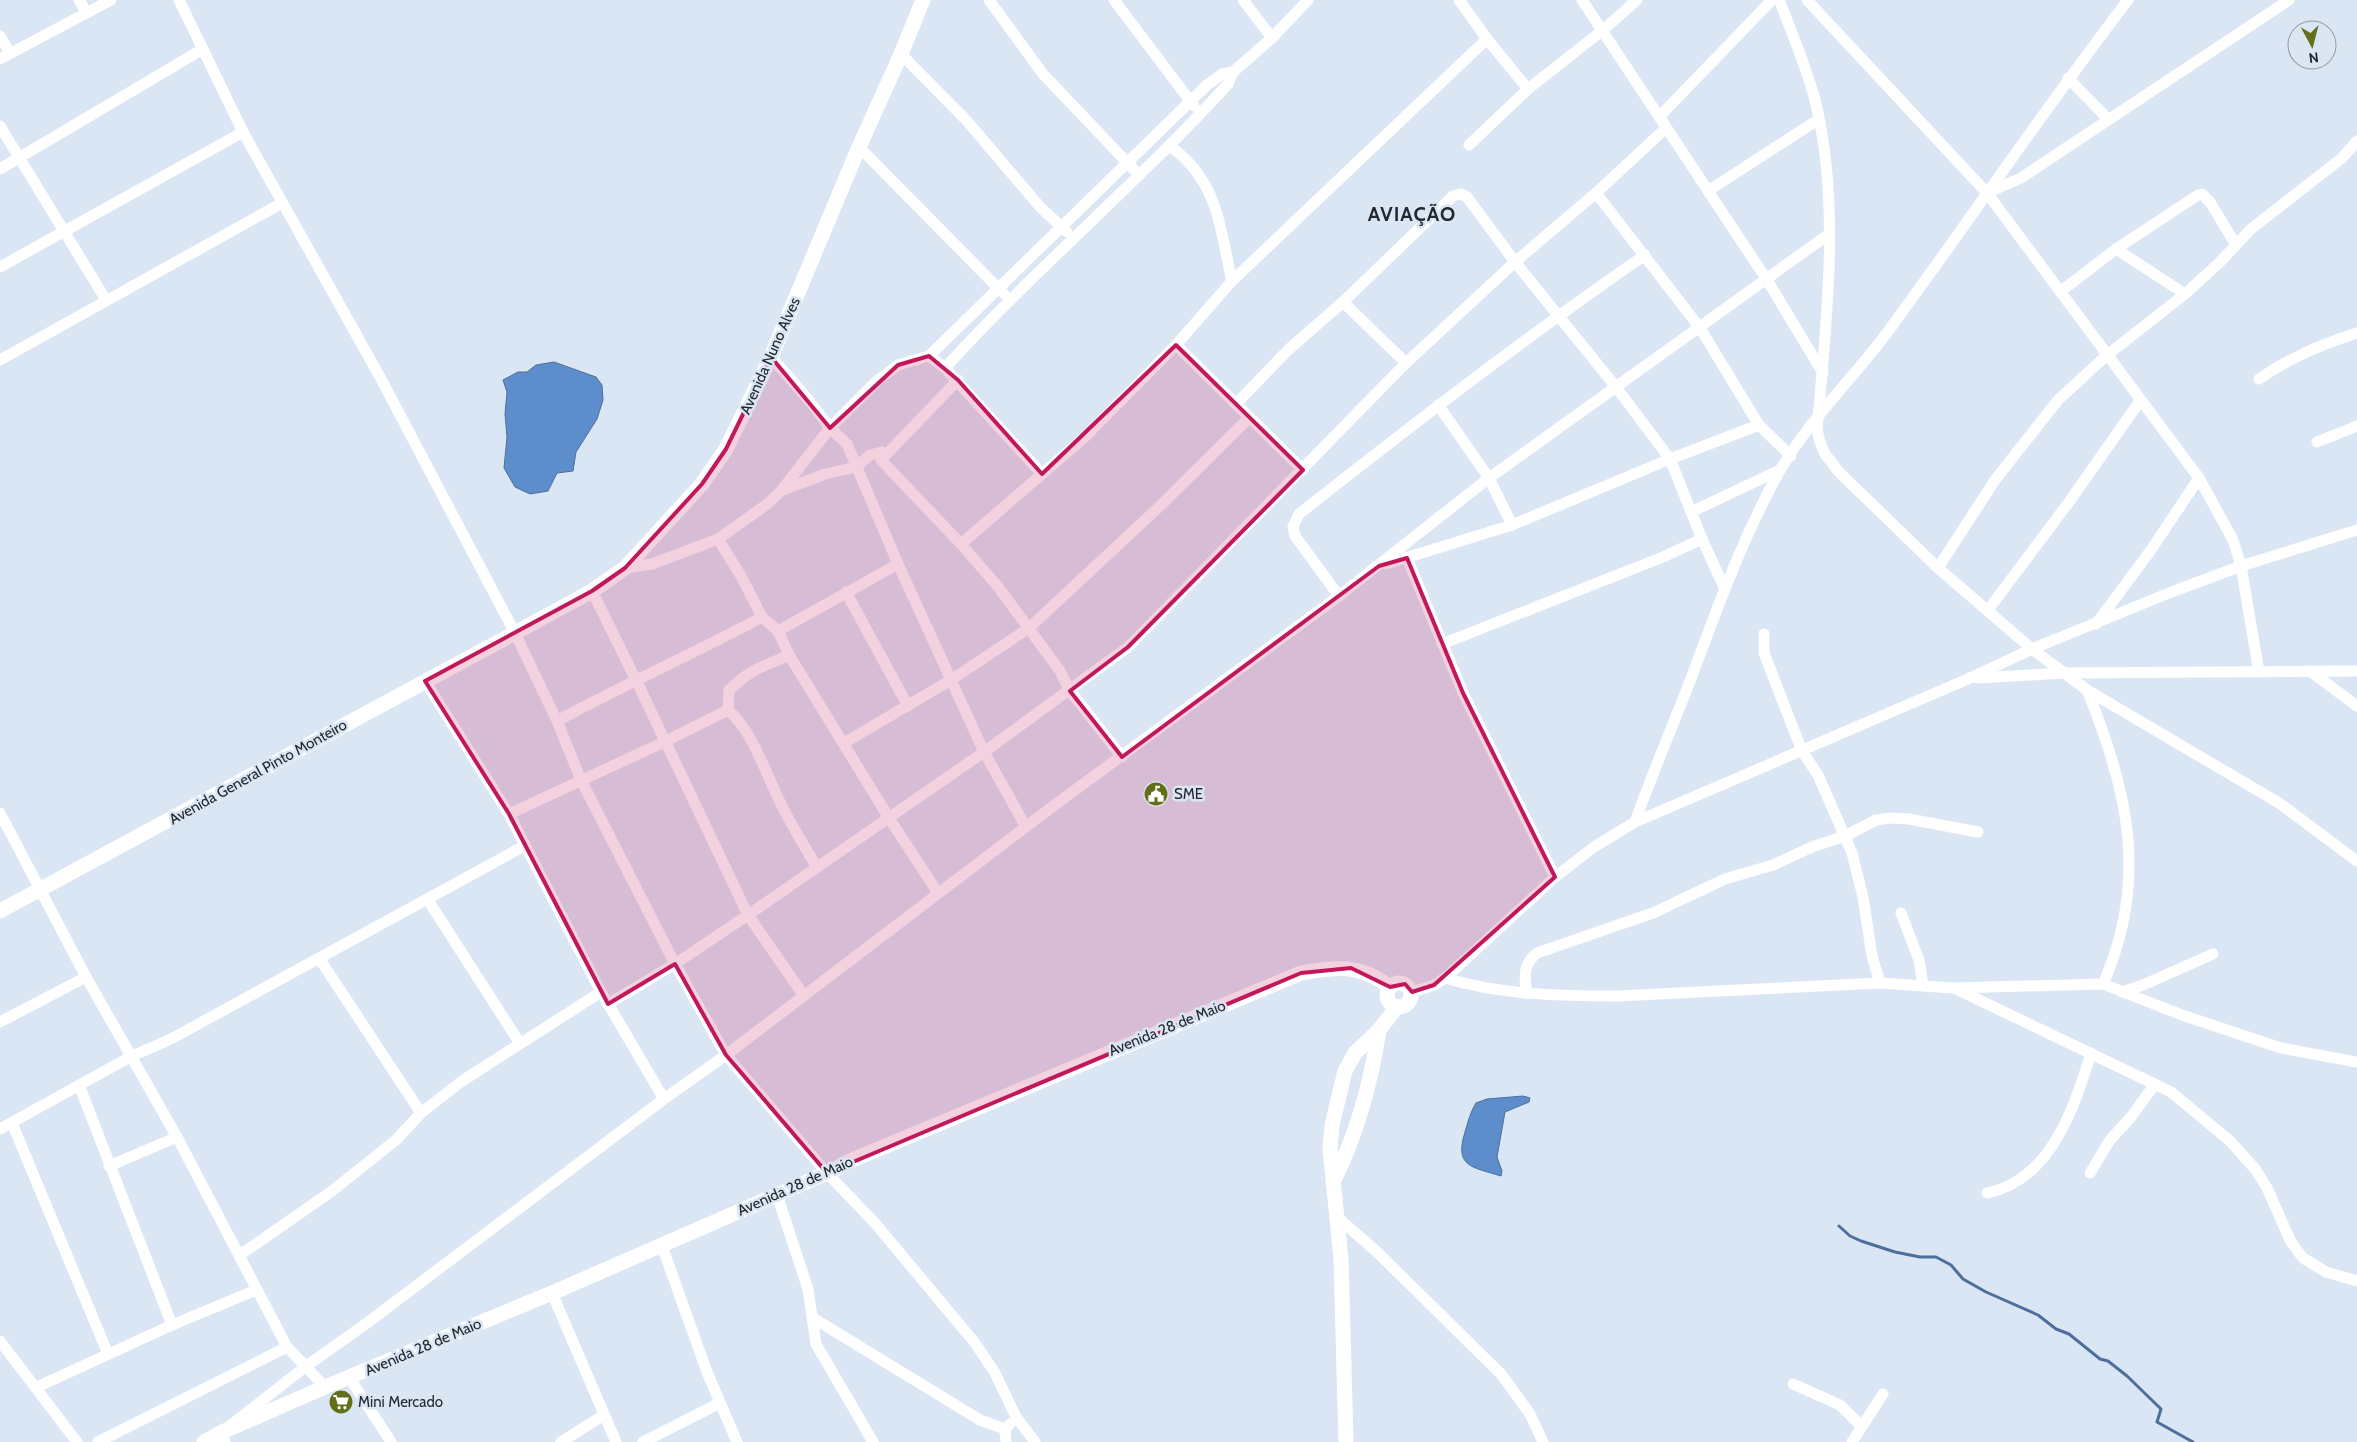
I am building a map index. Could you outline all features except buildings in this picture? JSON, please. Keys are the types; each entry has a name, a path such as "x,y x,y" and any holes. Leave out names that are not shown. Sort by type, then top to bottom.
{"street":[{"path":"79,0 87,12"},
{"path":"0,36 5,56 111,0"},
{"path":"179,0 243,132 380,377 516,633 558,721 582,780 675,964 726,1055 827,1173 880,1229 974,1343 995,1373 1016,1417 1035,1442"},
{"name":"Avenida Nuno Alves","path":"516,633 592,591 625,568 707,477 726,449 771,357 859,147 902,54 923,0"},
{"path":"989,0 1043,74 1139,175"},
{"path":"1114,0 1189,102 1200,112"},
{"path":"1243,0 1272,38"},
{"path":"945,368 1009,300 1170,146 1228,84 1233,72 1272,38 1308,0"},
{"path":"1459,0 1487,39 1528,89"},
{"path":"1582,0 1767,280 1823,373"},
{"path":"1469,145 1528,89 1603,30 1637,0"},
{"path":"1659,116 1772,0"},
{"path":"1779,0 1797,44 1815,100 1823,141 1829,275 1823,373 1817,430 1820,442 1839,472 1938,568 2032,649 2086,690 2279,803 2357,861"},
{"path":"1807,0 1987,193 2106,356 2199,478 2232,540 2241,566 2259,672"},
{"path":"1635,822 1689,684 1724,587 1740,550 1780,470 1819,415 1889,330 2068,78 2128,0"},
{"path":"1987,193 2021,178 2290,0"},
{"path":"962,544 1087,435 1176,345 1232,281 1487,39"},
{"path":"0,169 203,50"},
{"path":"902,54 967,121 1042,208 1074,238"},
{"path":"625,568 652,564 718,539 766,505 781,491 830,428 877,381 898,366 929,356 1207,85 1222,74 1233,72"},
{"path":"2068,78 2108,119"},
{"path":"1708,191 1819,119"},
{"path":"0,126 106,300"},
{"path":"608,1004 675,964 748,916 816,866 984,752 1128,647 1406,364 1515,262 1596,193 1666,128"},
{"path":"0,267 243,132"},
{"path":"1938,568 1995,480 2058,400 2106,356 2185,294 2252,229 2342,158 2357,141"},
{"path":"1170,146 1197,171 1210,192 1220,226 1232,281"},
{"path":"859,147 1009,300"},
{"path":"1596,193 1700,328 1759,424 1791,456"},
{"path":"1236,404 1288,350 1343,302 1391,254 1457,194 1461,194 1467,197 1515,262 1616,387 1670,459 1702,539 1724,587"},
{"path":"2060,292 2116,249 2198,195 2202,194 2210,202 2236,245"},
{"path":"0,360 282,203"},
{"path":"224,1437 305,1367 664,1099 726,1055 1026,827 1379,566 1489,478 1767,280 1828,234"},
{"path":"2116,249 2185,294"},
{"path":"1339,596 1295,536 1293,527 1299,514 1438,405 1558,315 1645,255"},
{"path":"1343,302 1406,364"},
{"path":"2259,379 2276,367 2320,345 2357,333"},
{"path":"1176,345 1303,470"},
{"path":"929,356 958,380 1042,474"},
{"path":"771,357 830,428 848,444 898,564 984,752 1026,827"},
{"path":"881,460 958,380"},
{"path":"1988,610 2069,502 2140,401"},
{"path":"1438,405 1489,478 1512,525"},
{"path":"844,743 951,680 1029,628 1160,506 1249,418"},
{"path":"1379,566 1512,525 1759,424"},
{"path":"2317,442 2357,426"},
{"path":"781,491 825,474 856,467 870,454 882,452 881,460"},
{"path":"881,460 962,544 999,588 1060,672 1070,691 1122,756"},
{"path":"1691,512 1780,470"},
{"path":"2095,625 2151,550 2199,478"},
{"path":"1412,992 1434,985 1445,978 1555,877 1594,847 1635,822 1968,679 2032,649 2241,566 2357,530"},
{"path":"718,539 741,576 762,617 778,631 789,654 889,818 938,893"},
{"path":"1442,644 1663,557 1702,539"},
{"path":"1407,558 1463,694 1555,877"},
{"path":"778,631 898,564"},
{"path":"592,591 748,916 804,996"},
{"path":"846,592 908,706"},
{"path":"558,721 762,617"},
{"name":"Avenida General Pinto Monteiro","path":"0,911 516,633"},
{"path":"1764,634 1764,653 1802,751 1818,775 1852,853 1863,897 1872,956 1880,983"},
{"path":"728,710 729,690 744,677 789,654"},
{"path":"2310,671 2357,706"},
{"path":"1968,679 2010,675 2357,671"},
{"path":"425,681 509,814 601,992 664,1099"},
{"path":"2086,690 2100,722 2124,807 2130,844 2127,911 2113,961 2103,984"},
{"path":"509,814 728,710"},
{"path":"728,710 734,714 754,746 783,807 816,866"},
{"path":"0,814 41,888 86,977 177,1137 287,1347 325,1387"},
{"path":"1527,993 1525,970 1528,960 1537,953 1653,913 1725,880 1773,865 1812,846 1845,836 1876,820 1891,818 1952,826 1978,832"},
{"path":"0,1129 130,1057 171,1039 428,900 495,860 524,846"},
{"path":"428,900 519,1042"},
{"path":"1901,913 1920,960 1923,985"},
{"path":"2122,992 2143,985 2213,954"},
{"path":"319,958 421,1113"},
{"name":"Avenida 28 de Maio","path":"204,1442 224,1437 325,1387 662,1246 827,1173 852,1160 1301,973 1351,968 1378,978 1390,987"},
{"path":"0,1022 86,977"},
{"path":"1445,978 1464,984 1527,993 1575,996 1618,996 1880,983 1952,988 2103,984 2281,1048 2357,1062"},
{"path":"1397,1007 1387,997 1390,987 1400,983 1405,984 1412,992"},
{"path":"1952,988 2171,1092 2230,1142 2256,1170 2268,1188 2291,1242 2303,1258 2326,1272 2357,1281"},
{"path":"240,1255 340,1185 396,1140 421,1113 462,1081 519,1042 601,992"},
{"path":"1346,1442 1340,1259 1330,1141 1345,1071 1355,1053 1379,1030 1397,1007 1408,1003 1412,992"},
{"path":"1334,1180 1349,1150 1355,1132 1368,1088 1379,1030"},
{"path":"1987,1193 2003,1190 2043,1159 2070,1115 2091,1053"},
{"path":"2090,1173 2110,1140 2136,1111 2155,1084"},
{"path":"79,1085 172,1325"},
{"path":"12,1123 108,1354"},
{"path":"109,1166 177,1137"},
{"path":"777,1195 800,1264 813,1318 816,1344 873,1442"},
{"path":"1337,1216 1501,1374 1530,1414 1543,1442"},
{"path":"662,1246 720,1403 737,1442"},
{"path":"37,1387 172,1325 256,1290"},
{"path":"552,1293 616,1442"},
{"path":"813,1318 980,1420 1005,1430"},
{"path":"0,1341 37,1387 76,1442"},
{"path":"98,1442 287,1347"},
{"path":"349,1377 391,1442"},
{"path":"1793,1384 1840,1405 1861,1426"},
{"path":"1852,1442 1883,1394"},
{"path":"642,1442 720,1403"},
{"path":"561,1442 604,1415"},
{"path":"1006,1442 1005,1430 1016,1417"}],"highlighted area":[{"path":"1176,345 1303,470 1128,647 1070,691 1122,757 1379,566 1407,558 1463,693 1555,877 1434,985 1412,992 1405,984 1390,987 1351,968 1301,973 827,1173 726,1055 675,964 608,1004 509,814 425,681 592,591 625,568 702,484 726,449 771,357 830,428 898,365 929,356 958,380 1042,474"}],"water":[{"path":"554,362 596,377 602,385 603,400 597,419 576,452 573,471 557,473 548,491 530,494 515,487 504,468 507,437 505,414 507,392 503,380 518,372 527,372 536,365"},
{"path":"1523,1096 1530,1098 1529,1102 1505,1112 1497,1157 1502,1171 1501,1176 1468,1164 1464,1159 1462,1144 1469,1118 1476,1103 1487,1099"}],"waterway":[{"path":"1839,1226 1850,1236 1895,1252 1920,1257 1936,1257 1951,1265 1963,1279 1986,1292 2038,1315 2056,1329 2069,1334 2100,1359 2108,1361 2127,1376 2161,1409 2157,1422 2193,1442"}],"place":[{"name":"SME","path":"1156,794"},
{"name":"Mini Mercado","path":"341,1402"}],"district":[{"name":"AVIAÇÃO","path":"1412,214"}]}
